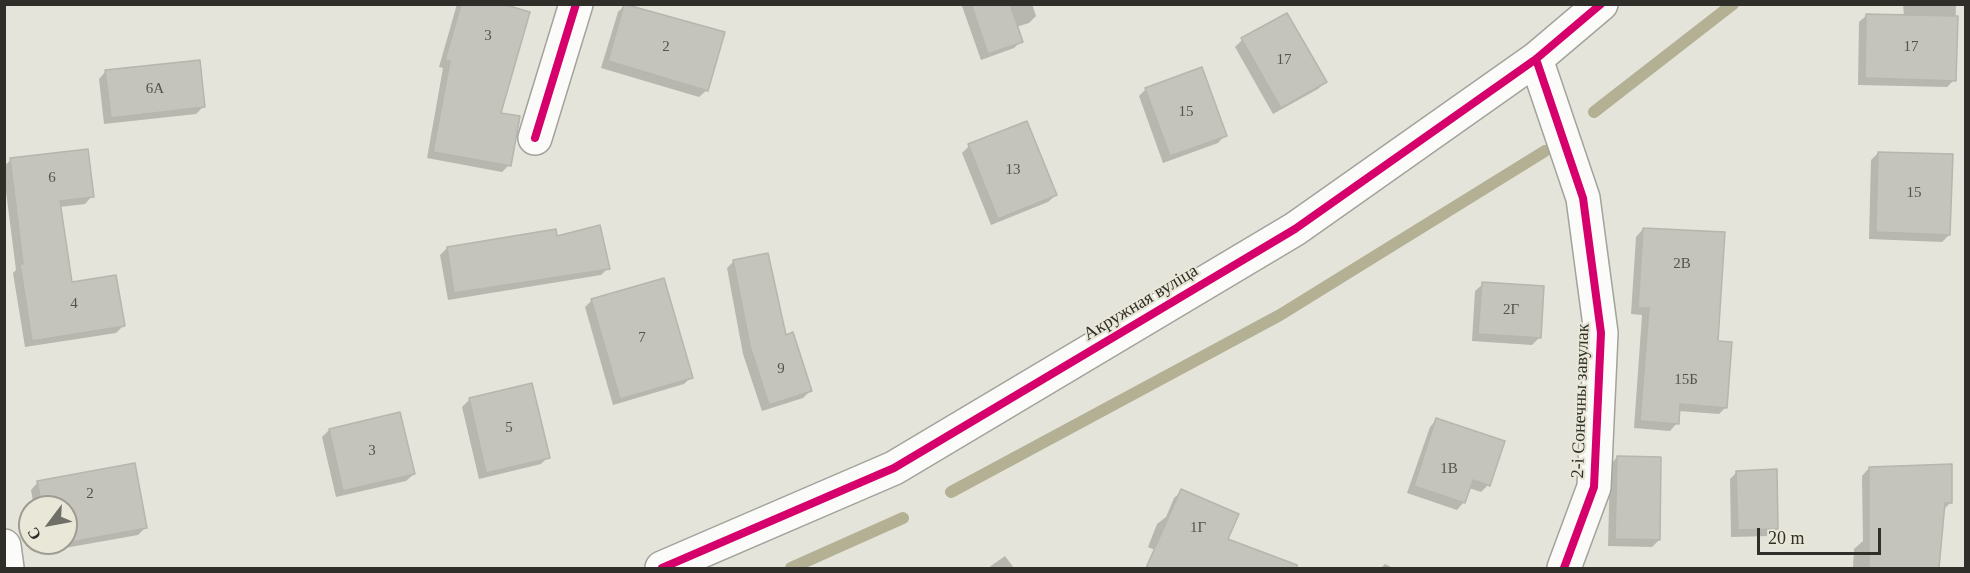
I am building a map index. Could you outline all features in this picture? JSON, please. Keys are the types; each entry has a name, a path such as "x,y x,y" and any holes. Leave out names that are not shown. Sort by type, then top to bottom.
{"street":[{"path":"535,138 576,4"},
{"name":"Акружная вуліца","path":"662,568 894,468 1295,229 1536,59 1601,4"},
{"name":"2-і Сонечны завулак","path":"1536,59 1583,198 1601,333 1593,487 1564,568"},
{"path":"4,546 7,568"}],"building":[{"path":"461,4 503,4 530,12 501,113 520,116 511,166 433,152 450,61 445,60"},
{"path":"624,4 725,32 708,91 608,61"},
{"path":"971,4 1010,4 1023,42 988,54"},
{"path":"1287,13 1327,82 1281,108 1241,38"},
{"path":"1866,14 1958,16 1956,81 1865,78"},
{"path":"200,60 205,107 111,118 105,70"},
{"path":"1202,67 1227,136 1170,156 1145,88"},
{"path":"1027,121 1057,195 998,219 968,144"},
{"path":"88,149 94,197 60,201 72,282 116,275 125,326 32,341 20,264 23,264 10,158"},
{"path":"1878,152 1953,154 1950,235 1876,232"},
{"path":"600,225 610,269 454,293 447,247 556,229 557,236"},
{"path":"1643,228 1725,232 1718,341 1732,342 1727,408 1680,404 1679,424 1640,421 1649,308 1638,308"},
{"path":"768,253 786,335 793,332 812,391 769,405 750,346 733,260"},
{"path":"664,278 693,378 620,399 591,299"},
{"path":"1482,282 1544,286 1541,338 1478,334"},
{"path":"532,383 550,458 486,473 469,398"},
{"path":"400,412 415,474 343,491 329,429"},
{"path":"1436,418 1505,441 1490,486 1473,480 1465,503 1414,486"},
{"path":"1617,456 1661,457 1660,540 1615,539"},
{"path":"135,463 147,528 78,541 78,495 40,495 37,481"},
{"path":"1952,464 1952,503 1945,503 1939,568 1869,568 1869,467"},
{"path":"1777,469 1778,529 1738,530 1736,471"},
{"path":"1181,489 1239,514 1228,539 1297,565 1297,568 1146,568"}],"waterway":[{"path":"1594,112 1733,4"},
{"path":"951,492 1280,315 1545,151"},
{"path":"791,568 903,518"}],"cycle path":[{"path":"535,138 576,4"},
{"path":"662,568 894,468 1295,229 1536,59 1601,4"},
{"path":"1536,59 1583,198 1601,333 1594,487 1564,568"}]}
